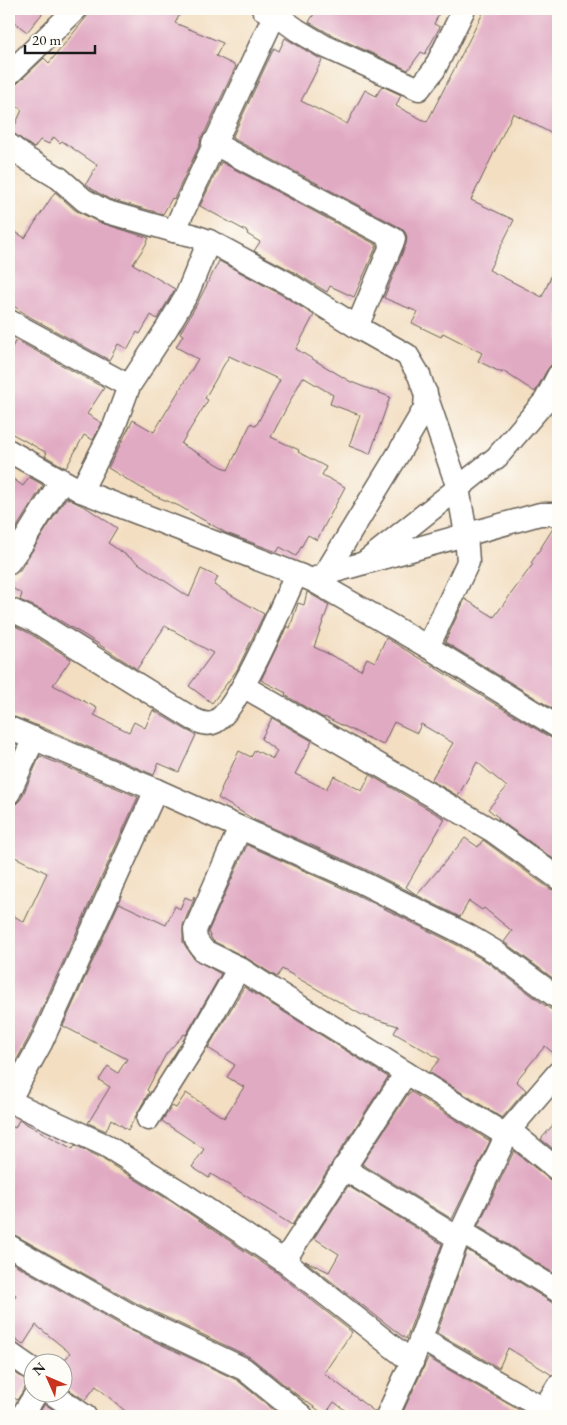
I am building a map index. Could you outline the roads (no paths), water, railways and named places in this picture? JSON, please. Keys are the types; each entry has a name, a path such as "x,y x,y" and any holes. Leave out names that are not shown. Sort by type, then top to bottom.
{"street":[{"path":"9,74 76,9"},
{"path":"174,231 214,143 269,11 324,46 419,89 434,70 464,9"},
{"path":"214,143 394,239 357,327"},
{"path":"9,146 59,178 84,200 104,211 174,231 192,234 209,241 286,283 357,327 407,355 419,375 458,488 466,534 468,562 428,647"},
{"path":"9,562 24,541 71,486 114,427 129,386 187,294 209,241"},
{"path":"9,322 129,386"},
{"path":"364,563 497,457 545,401 558,376"},
{"path":"9,609 36,621 193,719 206,724 214,722 226,711 243,686 311,577 415,424 424,408 426,394"},
{"path":"9,451 71,486 311,577 558,727"},
{"path":"311,577 540,514 558,514"},
{"path":"243,686 493,830 558,878"},
{"path":"9,728 156,790 359,880 467,935 494,951 558,998"},
{"path":"9,792 34,738"},
{"path":"156,790 41,1043 9,1101 105,1146 179,1191 284,1261 412,1362"},
{"path":"240,828 195,930 196,940 204,951 239,968 406,1073 508,1133 558,1170"},
{"path":"148,1119 202,1033 239,968"},
{"path":"284,1261 406,1073"},
{"path":"387,1416 412,1362 460,1234 508,1133 558,1073"},
{"path":"343,1168 558,1291"},
{"path":"9,1246 132,1316 244,1369 302,1416"},
{"path":"421,1339 542,1412 558,1386"},
{"path":"9,1353 22,1363"},
{"path":"22,1416 31,1402"},
{"path":"65,1402 85,1416"}]}
